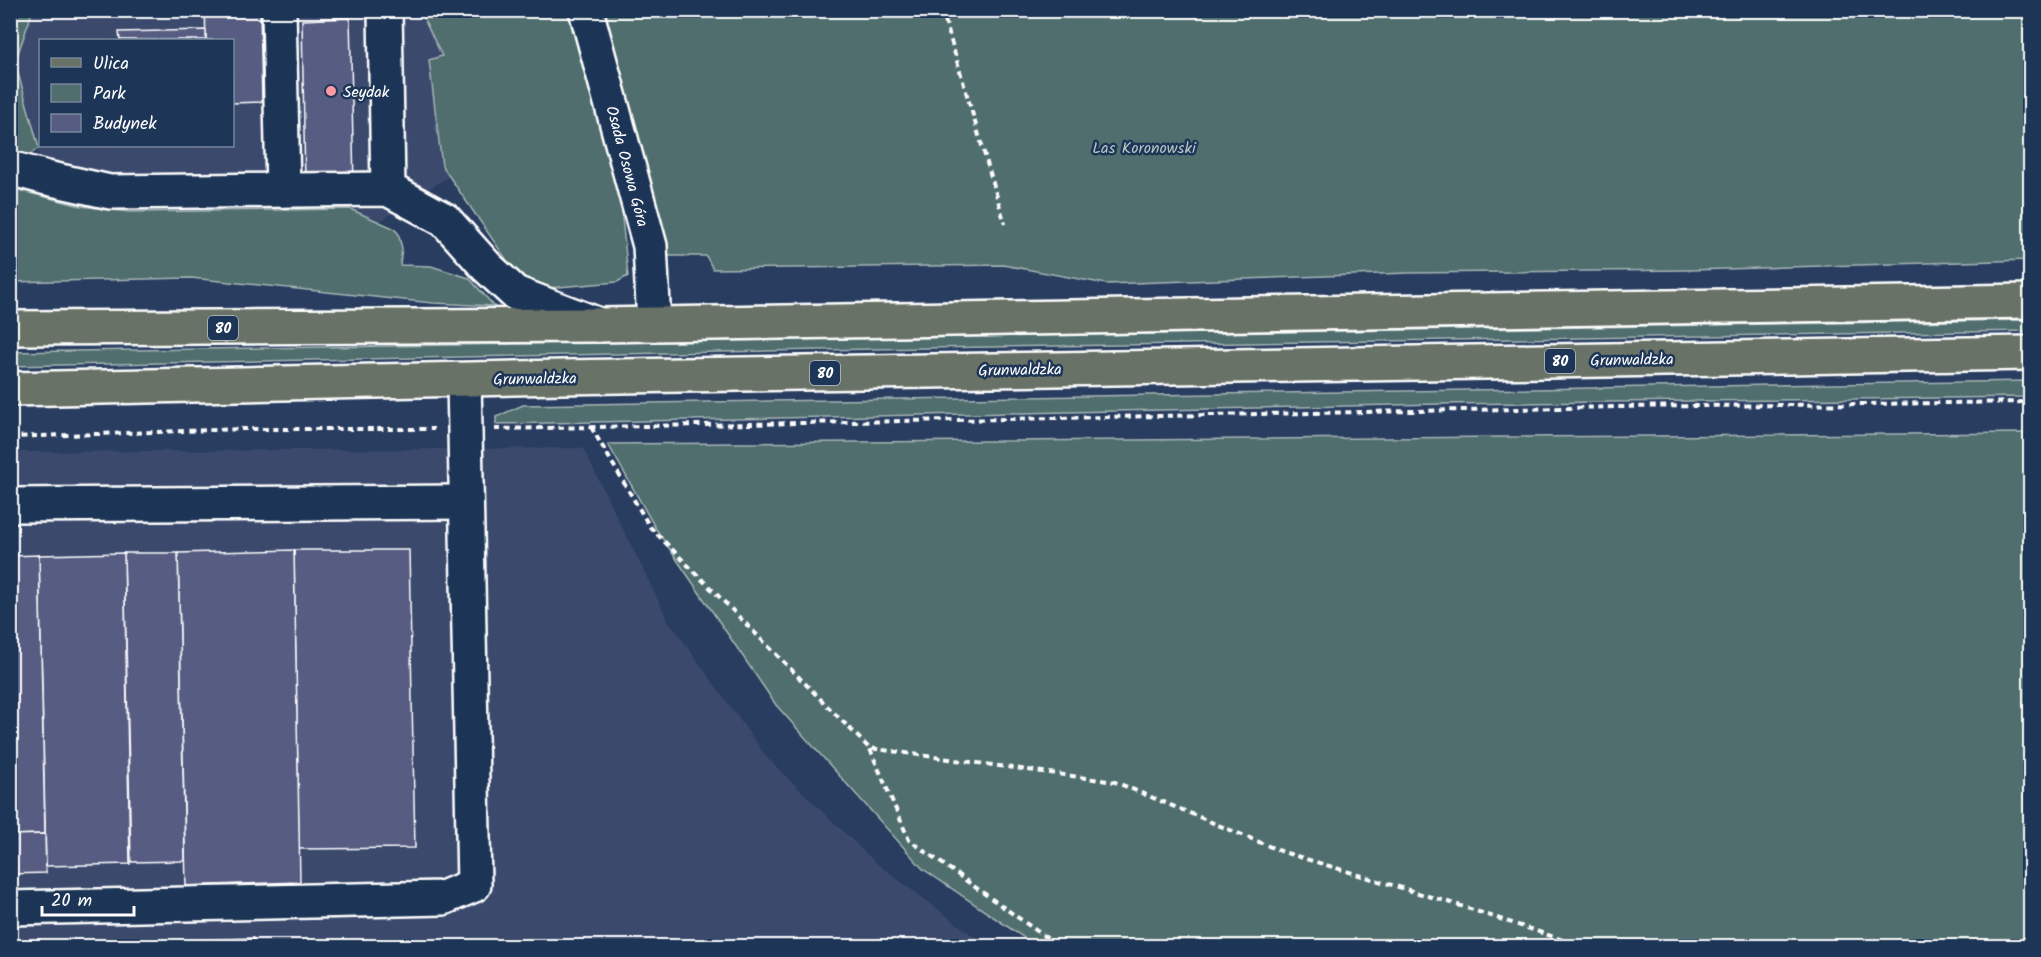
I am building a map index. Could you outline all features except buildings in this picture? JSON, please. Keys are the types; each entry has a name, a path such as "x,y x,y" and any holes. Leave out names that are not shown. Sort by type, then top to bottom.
{"main road":[{"name":"80","path":"10,328 599,325 2031,301"},
{"name":"Grunwaldzka","path":"10,388 2031,353"}],"street":[{"path":"279,10 283,190"},
{"path":"385,10 388,189"},
{"name":"Osada Osowa Góra","path":"586,10 650,246 654,324"},
{"path":"10,168 110,192 388,189 445,220 487,267 515,293 599,325"},
{"path":"10,908 443,898 474,885 464,380"},
{"path":"10,505 465,501"}],"path":[{"path":"942,10 1005,224"},
{"path":"10,436 242,429 464,429 2031,402"},
{"path":"591,427 650,527 869,748 909,840 1058,946"},
{"path":"869,748 1115,782 1282,852 1458,905 1581,946"}],"shaded area":[{"path":"36,11 428,11 450,59 464,166 372,227 125,219 54,208 11,56"},
{"path":"583,448 668,620 768,759 876,863 987,946 63,946 63,943 11,946 11,452"}],"green space":[{"path":"10,11 30,11 32,13 15,62 39,148 21,161 11,158"},
{"name":"Las Koronowski","path":"420,11 2030,11 2030,260 1690,270 1408,273 1106,284 1003,265 713,269 706,256 666,256 652,209 622,217 628,276 617,282 535,289 524,285 442,166 429,60 442,56"},
{"path":"10,188 81,206 129,212 350,209 393,228 398,233 402,248 400,265 431,266 469,278 494,306 433,303 191,278 11,282"},
{"path":"2030,320 2030,331 926,348 10,366 11,352"},
{"path":"2030,381 2030,397 1440,404 496,424 496,417 523,405"},
{"path":"2030,433 2030,946 1036,946 923,869 776,705 656,529 608,444"}],"place":[{"name":"Seydak","path":"331,91"}]}
